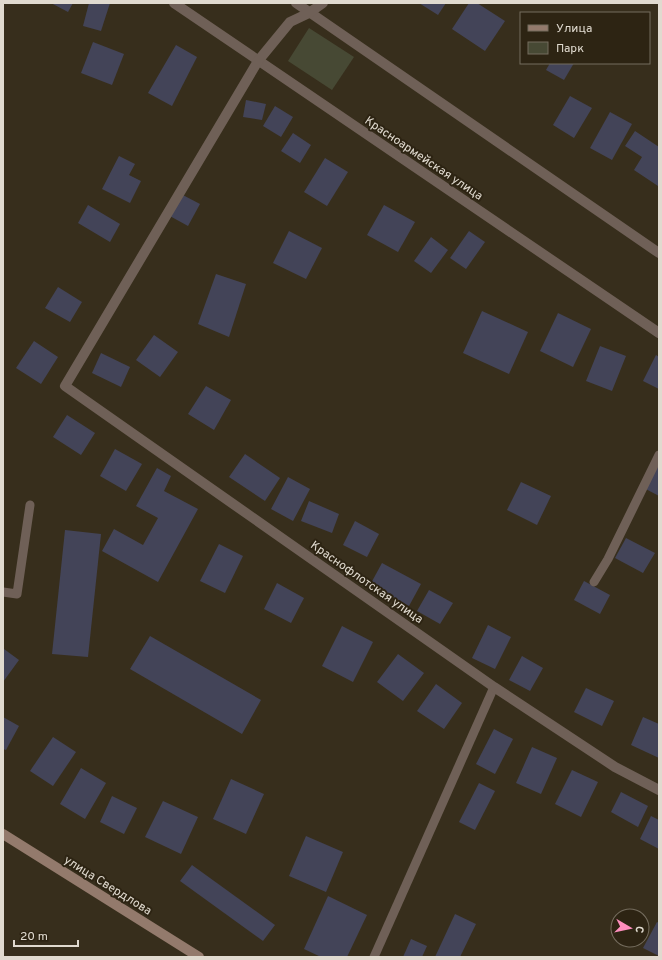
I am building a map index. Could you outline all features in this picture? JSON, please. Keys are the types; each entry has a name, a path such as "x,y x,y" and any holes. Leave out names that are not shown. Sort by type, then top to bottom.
{"main road":[{"name":"улица Свердлова","path":"3,834 195,956"}],"street":[{"name":"Красноармейская улица","path":"174,3 659,333"},
{"path":"296,3 659,253"},
{"path":"258,61 290,22 309,13 323,3"},
{"name":"Краснофлотская улица","path":"258,61 65,386 494,687 615,768 659,790"}],"lane":[{"path":"594,582 608,559 659,455"},
{"path":"3,592 17,594 30,505"},
{"path":"374,957 494,687"}],"green space":[{"path":"309,28 354,57 332,90 288,61"}],"building":[{"path":"51,3 73,3 68,12"},
{"path":"89,3 110,3 101,31 83,26"},
{"path":"419,3 446,3 438,15"},
{"path":"469,3 477,3 505,21 485,51 452,29"},
{"path":"93,42 124,54 112,85 81,73"},
{"path":"176,45 197,57 172,106 148,93"},
{"path":"549,64 573,64 564,80 546,70"},
{"path":"570,96 592,108 574,138 553,125"},
{"path":"246,100 266,104 262,120 243,117"},
{"path":"275,106 293,117 281,137 263,126"},
{"path":"610,112 632,124 612,160 590,148"},
{"path":"635,131 659,147 658,186 634,170 642,157 625,146"},
{"path":"293,133 311,145 300,163 281,151"},
{"path":"119,156 135,164 129,175 141,181 130,203 102,189"},
{"path":"325,158 348,172 327,206 304,192"},
{"path":"179,193 200,204 188,226 168,215"},
{"path":"88,205 120,224 110,242 78,223"},
{"path":"384,205 415,222 398,252 367,235"},
{"path":"289,231 322,248 306,279 273,263"},
{"path":"469,231 485,242 466,269 450,258"},
{"path":"431,237 448,250 431,273 414,261"},
{"path":"216,274 246,284 229,337 198,324"},
{"path":"58,287 82,302 70,322 45,308"},
{"path":"482,311 528,332 509,374 463,353"},
{"path":"558,313 591,329 573,367 540,351"},
{"path":"154,335 178,352 160,377 136,360"},
{"path":"34,341 58,357 41,384 16,368"},
{"path":"600,346 626,356 612,391 586,381"},
{"path":"101,353 130,367 121,387 92,373"},
{"path":"656,355 659,357 659,389 643,381"},
{"path":"206,386 231,400 214,430 188,414"},
{"path":"67,415 95,433 81,455 53,437"},
{"path":"115,449 142,464 126,491 100,476"},
{"path":"245,454 280,478 265,501 229,477"},
{"path":"655,464 659,467 659,496 642,487"},
{"path":"157,468 171,476 164,491 198,509 158,582 102,551 114,529 143,545 158,518 136,506"},
{"path":"288,477 310,489 293,521 271,509"},
{"path":"521,482 551,496 537,525 507,510"},
{"path":"309,501 339,514 332,533 301,521"},
{"path":"355,521 379,534 367,557 343,545"},
{"path":"65,530 101,534 88,657 52,654"},
{"path":"626,538 655,553 643,573 615,558"},
{"path":"219,544 243,556 225,593 200,581"},
{"path":"382,563 421,584 409,606 370,585"},
{"path":"584,581 610,595 600,614 574,600"},
{"path":"277,583 304,598 291,623 264,609"},
{"path":"429,590 453,603 440,624 417,611"},
{"path":"488,625 511,637 495,669 472,658"},
{"path":"342,626 373,642 353,682 322,666"},
{"path":"150,636 261,700 242,734 130,669"},
{"path":"4,649 19,660 3,682 3,650"},
{"path":"398,654 424,673 403,701 377,682"},
{"path":"522,656 543,668 530,691 509,680"},
{"path":"436,684 462,703 444,729 417,711"},
{"path":"586,688 614,701 602,726 574,712"},
{"path":"3,717 19,726 6,750 3,749"},
{"path":"643,717 659,724 659,758 631,745"},
{"path":"494,729 513,739 495,774 476,764"},
{"path":"53,737 76,752 53,786 30,771"},
{"path":"532,747 557,758 541,794 516,783"},
{"path":"81,768 106,783 85,819 60,804"},
{"path":"572,770 598,782 581,817 555,804"},
{"path":"231,779 264,794 246,834 213,819"},
{"path":"479,783 495,791 475,830 459,822"},
{"path":"621,792 648,806 638,827 611,812"},
{"path":"112,796 137,808 124,834 100,822"},
{"path":"163,801 198,817 181,854 145,837"},
{"path":"651,816 659,820 659,849 640,839"},
{"path":"306,836 343,852 326,892 289,876"},
{"path":"192,865 275,925 263,941 180,881"},
{"path":"328,896 367,915 347,957 321,957 304,949"},
{"path":"455,914 476,924 460,957 435,957"},
{"path":"657,922 659,923 659,956 643,948 650,948 650,935"},
{"path":"411,939 427,946 422,957 403,957"}]}
